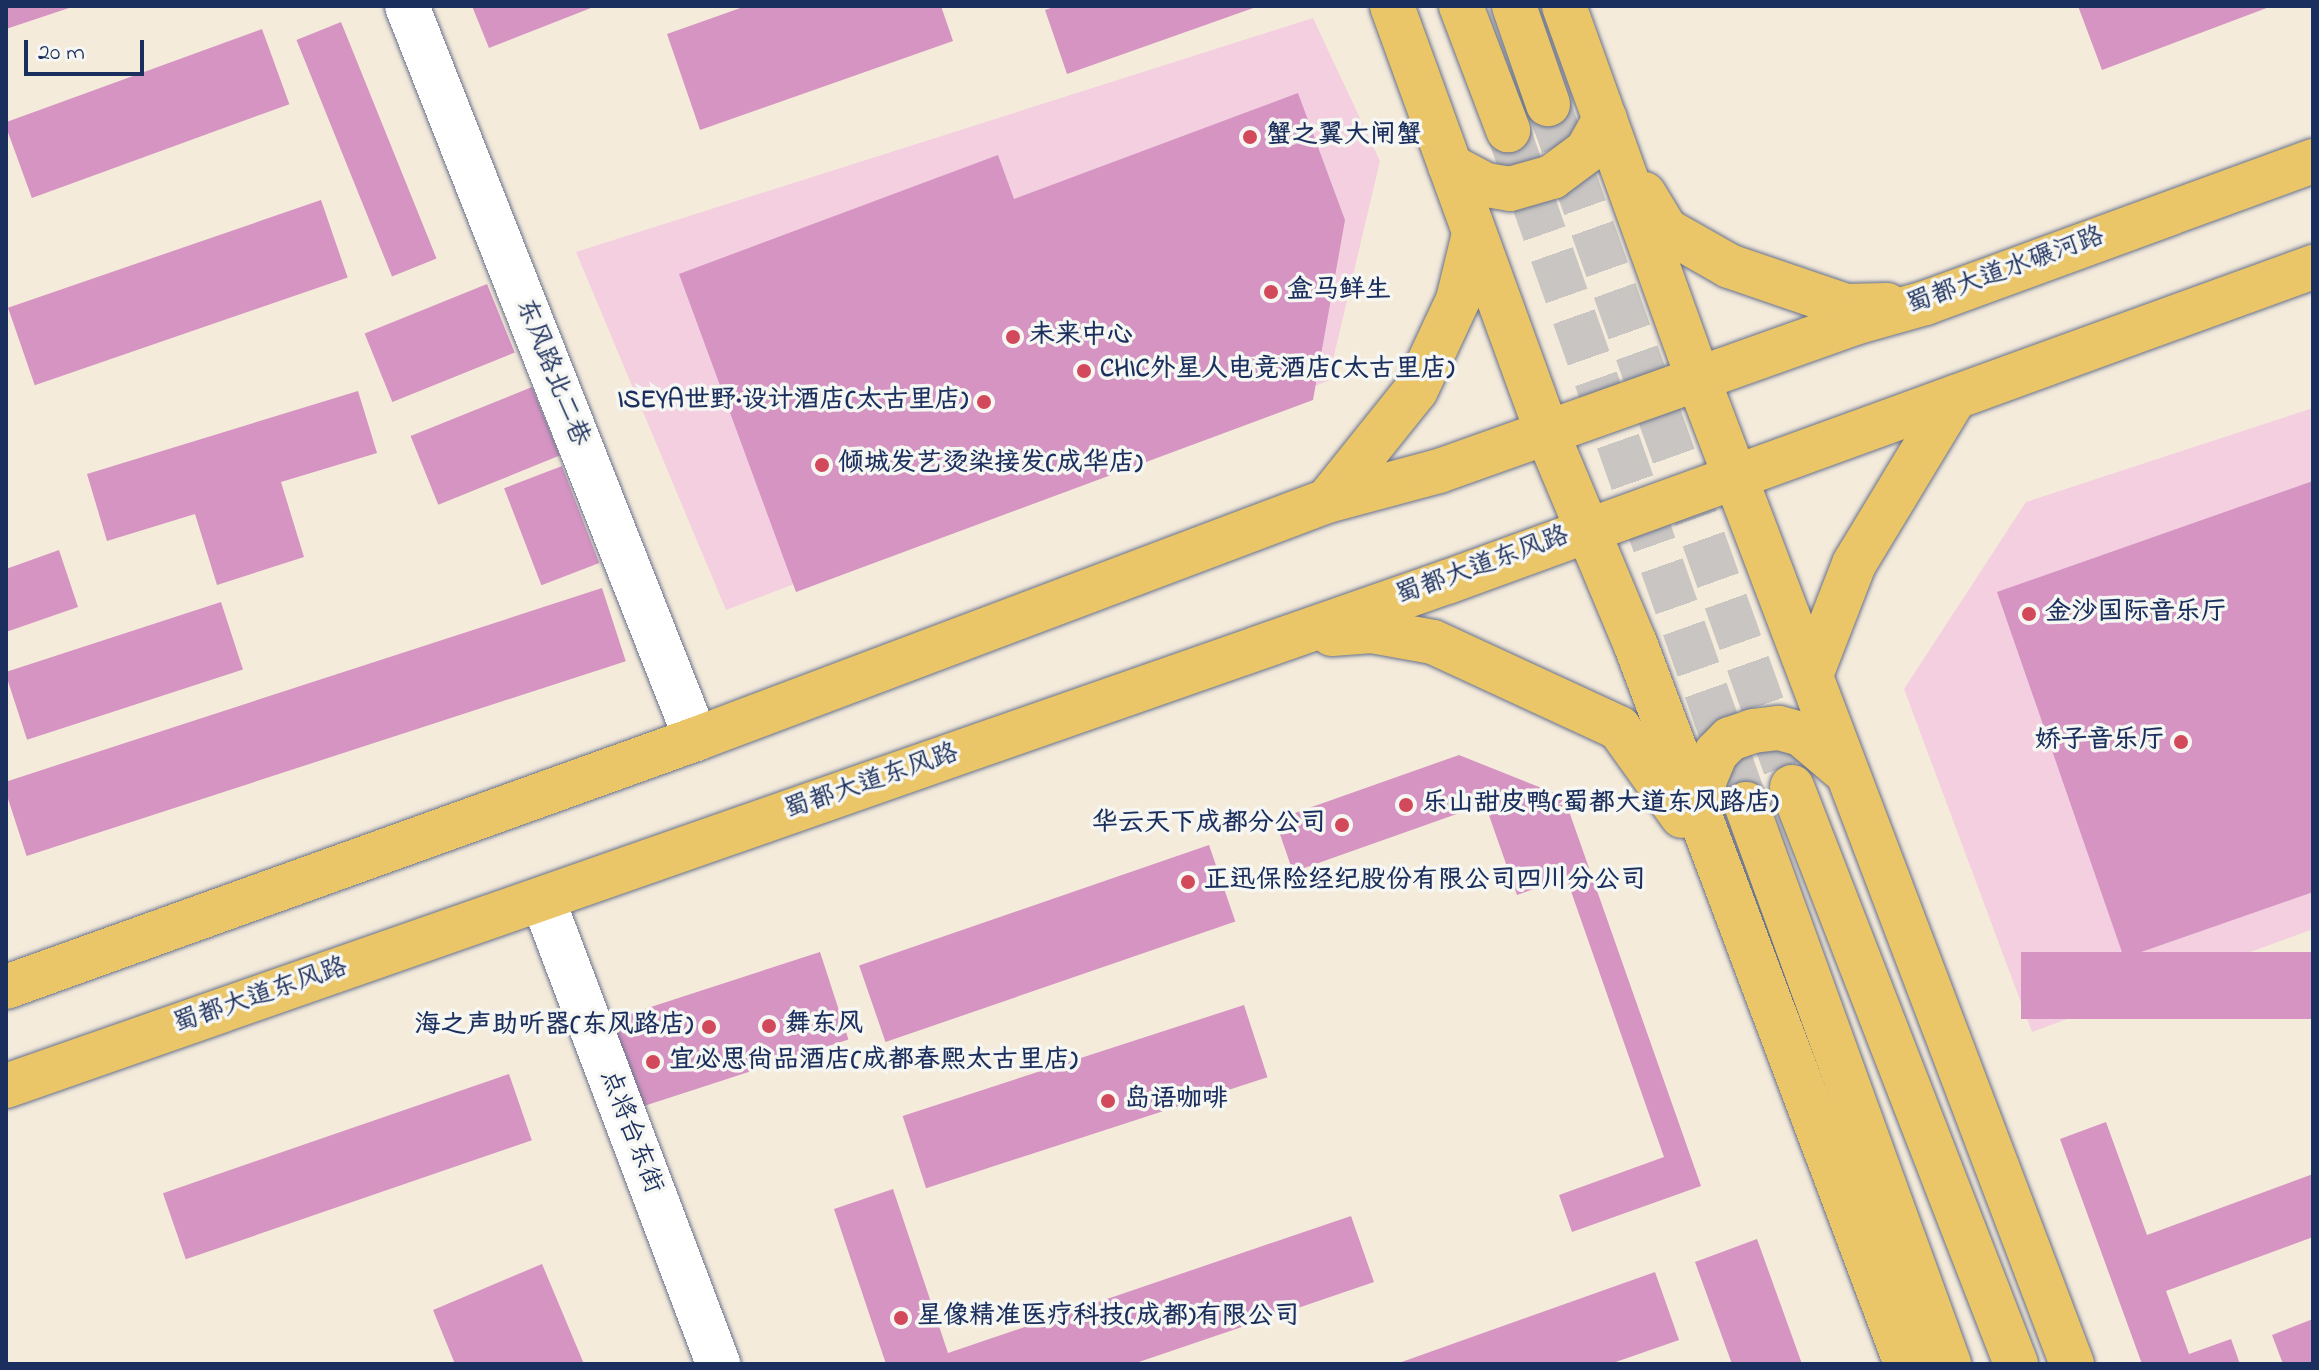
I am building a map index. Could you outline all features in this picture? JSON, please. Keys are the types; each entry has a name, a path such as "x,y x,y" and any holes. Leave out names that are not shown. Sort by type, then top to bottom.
{"main road":[{"path":"1392,6 1547,433 1701,815 1718,869 1906,1364"},
{"path":"1461,6 1508,130"},
{"path":"1514,6 1548,104"},
{"path":"1564,6 1698,379 2072,1364"},
{"path":"1450,166 1486,185 1510,189 1552,177 1610,133"},
{"path":"1610,133 1666,230 1729,266 1846,306 1925,303"},
{"name":"蜀都大道水碾河路","path":"1698,379 1925,303 2313,161"},
{"path":"1327,501 1416,390 1458,300 1474,234"},
{"path":"1736,473 2313,267"},
{"path":"6,987 696,739 1327,501 1439,471 1698,379"},
{"path":"1811,675 1854,564 1955,397"},
{"name":"蜀都大道东风路","path":"6,1086 1270,643 1736,473"},
{"path":"1270,643 1372,631 1433,642 1619,728 1718,869"},
{"path":"1701,815 1705,779 1716,753 1730,739 1753,731 1779,728 1801,734 1849,774"},
{"path":"1792,787 2016,1364"},
{"path":"1746,804 1949,1364"}],"street":[{"name":"东风路北二巷","path":"407,6 696,739"},
{"name":"点将台东街","path":"543,900 718,1364"}],"shaded area":[{"name":"未来中心","path":"1313,18 1380,161 1328,381 726,610 576,252"},
{"path":"2313,408 2313,929 2032,1032 1904,689 2026,502"}],"building":[{"path":"6,6 72,6 72,7 6,29"},
{"path":"472,6 596,6 489,48"},
{"path":"746,6 941,6 953,41 700,130 667,34"},
{"path":"1057,6 1259,6 1067,74 1045,10"},
{"path":"2078,6 2272,6 2102,70"},
{"path":"341,22 437,258 392,276 296,40"},
{"path":"262,29 289,104 32,198 6,122"},
{"name":"未来中心","path":"1298,93 1345,220 1313,400 796,592 679,274 998,155 1014,199"},
{"path":"321,200 348,278 35,385 8,308"},
{"path":"487,284 515,353 392,402 365,333"},
{"path":"532,387 560,456 438,505 411,436"},
{"path":"358,391 377,453 281,482 304,557 217,585 195,514 107,541 87,474"},
{"path":"562,466 599,563 541,585 504,488"},
{"name":"娇子音乐厅","path":"2313,481 2313,892 2124,958 1997,592"},
{"path":"59,550 78,607 6,632 6,569"},
{"path":"602,588 626,661 27,856 6,792 6,782"},
{"path":"221,602 243,670 27,740 6,672"},
{"path":"1459,755 1564,797 1701,1186 1572,1232 1559,1195 1664,1157 1566,877 1517,895 1485,804 1293,872 1275,820"},
{"path":"1209,845 1235,922 886,1042 859,965"},
{"path":"820,952 848,1039 640,1107 612,1020"},
{"path":"2021,952 2313,952 2313,1019 2021,1019"},
{"path":"1244,1005 1267,1077 926,1188 903,1116"},
{"path":"509,1074 532,1140 186,1259 163,1193"},
{"path":"2106,1122 2147,1235 2313,1174 2313,1237 2166,1291 2189,1354 2231,1339 2240,1364 2142,1364 2060,1139"},
{"path":"893,1189 948,1353 1351,1216 1374,1282 1133,1364 886,1364 834,1209"},
{"path":"1757,1239 1802,1364 1732,1364 1695,1262"},
{"path":"542,1264 584,1364 455,1364 433,1310"},
{"path":"1655,1272 1679,1340 1610,1364 1396,1364"},
{"path":"2313,1319 2313,1364 2283,1364 2272,1335"}],"tunnel":[{"path":"1548,104 1792,787"},
{"path":"1508,130 1746,804"}],"place":[{"name":"蟹之翼大闸蟹","path":"1250,137"},
{"name":"盒马鲜生","path":"1271,292"},
{"name":"未来中心","path":"1013,337"},
{"name":"CHIC外星人电竞酒店(太古里店)","path":"1084,371"},
{"name":"ISEYA世野·设计酒店(太古里店)","path":"984,402"},
{"name":"倾城发艺烫染接发(成华店)","path":"822,465"},
{"name":"金沙国际音乐厅","path":"2029,614"},
{"name":"娇子音乐厅","path":"2181,742"},
{"name":"乐山甜皮鸭(蜀都大道东风路店)","path":"1406,805"},
{"name":"华云天下成都分公司","path":"1342,825"},
{"name":"正迅保险经纪股份有限公司四川分公司","path":"1188,882"},
{"name":"舞东风","path":"769,1026"},
{"name":"海之声助听器(东风路店)","path":"709,1027"},
{"name":"宜必思尚品酒店(成都春熙太古里店)","path":"653,1062"},
{"name":"岛语咖啡","path":"1108,1101"},
{"name":"星像精准医疗科技(成都)有限公司","path":"901,1318"}]}
